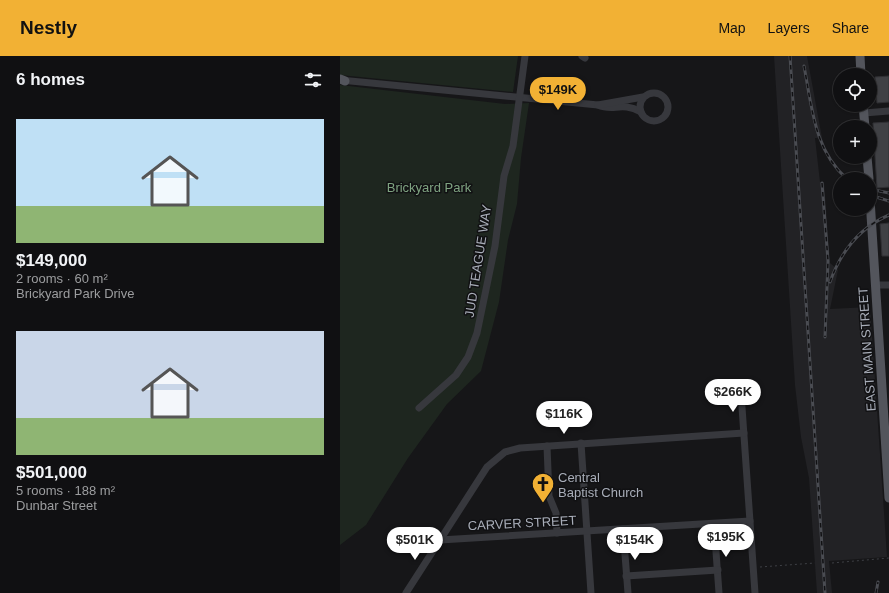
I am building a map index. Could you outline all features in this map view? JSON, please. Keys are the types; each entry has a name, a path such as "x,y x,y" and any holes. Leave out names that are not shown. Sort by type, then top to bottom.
{"main road":[{"path":"860,56 861,68"},
{"name":"EAST MAIN STREET","path":"871,216 887,437 889,498"}],"street":[{"name":"JUD TEAGUE WAY","path":"419,408 456,375 468,357 478,333 495,246 504,176 513,146 525,56"},
{"path":"342,80 598,105 643,97 651,92 660,94 667,100 668,110 663,118 654,121 645,118 641,112 640,106 643,97"},
{"path":"598,105 604,108 625,106 641,112"},
{"path":"877,111 889,112"},
{"path":"876,286 889,285"},
{"path":"741,393 755,593"},
{"path":"406,593 493,460 512,449 581,443 744,433"},
{"path":"581,443 591,593"},
{"path":"547,446 549,496 556,513 557,533"},
{"name":"CARVER STREET","path":"440,540 750,521"},
{"path":"714,524 719,593"},
{"path":"623,529 628,593"},
{"path":"626,576 718,570"}],"path":[{"path":"832,562 889,558"},
{"path":"754,568 815,563"}],"shaded area":[{"path":"774,56 807,56 822,138 815,138 820,182 824,182 830,263 838,270 830,309 870,307 887,557 829,561 832,593 817,593 809,478 801,437 795,385"}],"green space":[{"path":"340,56 518,56 513,92 340,75"},
{"name":"Brickyard Park","path":"340,85 505,104 529,103 521,158 517,204 508,240 499,302 481,371 447,404 408,458 366,525 340,545"}],"building":[{"path":"889,76 889,102 877,103 877,77"},
{"path":"889,122 889,187 877,188 876,164 877,164 877,123"},
{"path":"889,223 889,256 882,256 880,224"}],"railway":[{"path":"790,56 825,593"},
{"path":"804,66 816,127 827,155 840,172"},
{"path":"822,183 828,261 825,337"},
{"path":"877,190 889,193"},
{"path":"877,197 889,201"},
{"path":"830,282 840,260 852,242 878,220 889,215"},
{"path":"876,593 878,582"}],"place":[{"name":"Central Baptist Church","path":"543,504"}]}
